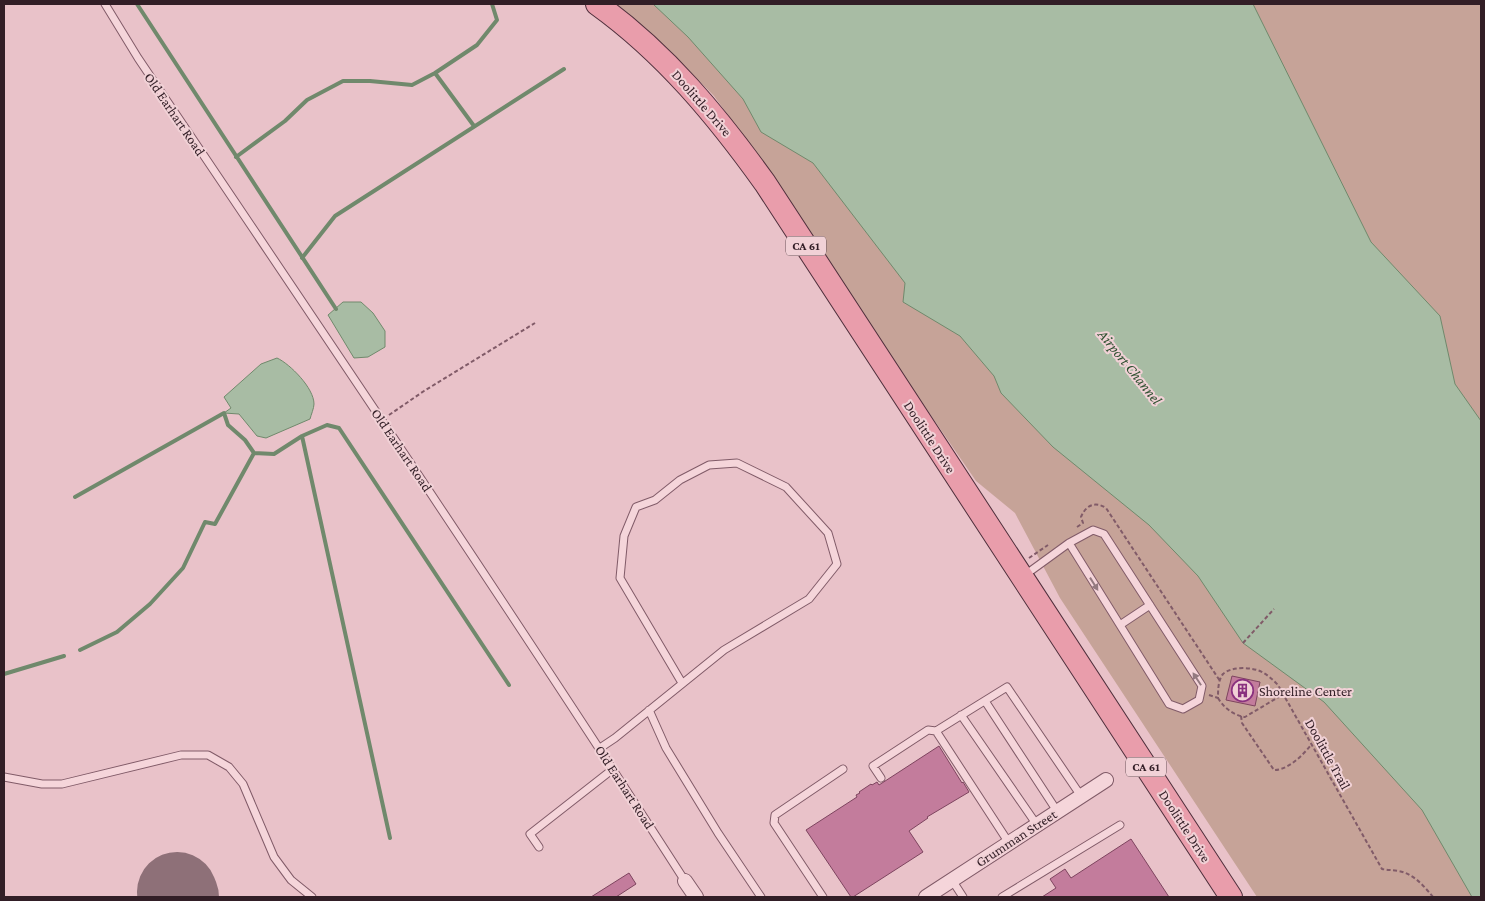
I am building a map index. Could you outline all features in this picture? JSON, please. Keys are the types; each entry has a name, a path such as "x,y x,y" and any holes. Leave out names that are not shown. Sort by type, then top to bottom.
{"main road":[{"name":"Doolittle Drive","path":"597,4 640,38 675,71 736,142 765,183 1231,897"}],"street":[{"name":"Grumman Street","path":"926,897 1106,780"},
{"name":"Old Earhart Road","path":"685,881 696,897"}],"lane":[{"name":"Old Earhart Road","path":"105,4 138,58 600,748 685,881"},
{"path":"600,748 724,650 809,599 837,564 828,533 786,487 737,463 708,465 680,480 655,500 636,507 624,536 620,578 682,683"},
{"path":"1022,577 1069,543 1094,530 1104,534 1202,686 1199,700 1183,709 1169,704 1069,543"},
{"path":"1120,625 1150,605"},
{"path":"881,778 873,766 928,730 936,731 1007,687 1081,796"},
{"path":"985,701 1057,811"},
{"path":"649,710 666,748 718,833 761,897"},
{"path":"961,716 1037,825"},
{"path":"936,731 1009,843"},
{"path":"4,777 42,784 62,784 181,755 208,755 229,767 244,784 274,857 291,880 312,897"},
{"path":"539,847 530,834 613,769"},
{"path":"823,897 774,824 775,815 843,769"},
{"path":"1002,897 1120,825"},
{"path":"952,880 963,897"}],"path":[{"path":"382,420 424,391 535,323"},
{"path":"1243,644 1274,610"},
{"name":"Doolittle Trail","path":"1218,698 1218,690 1224,674 1231,670 1252,669 1262,672 1278,685 1382,868 1409,875 1421,883 1433,897"},
{"path":"1201,693 1218,698 1226,709 1245,717 1283,694"},
{"path":"1241,716 1242,723 1274,770 1281,770 1293,762 1311,744"}],"shaded area":[{"path":"616,4 1481,4 1481,897 1257,897 1060,598 1015,513 976,481 754,151 714,96 668,49"}],"water":[{"name":"Airport Channel","path":"653,4 1253,4 1371,242 1440,316 1455,384 1481,421 1481,897 1472,897 1422,810 1324,702 1243,643 1198,576 1149,525 1053,447 1001,393 994,376 960,336 903,302 905,283 813,163 761,132 743,99 688,37"},
{"path":"343,302 361,302 373,313 385,331 385,347 368,357 354,358 328,315"},
{"path":"277,358 288,365 306,384 313,398 314,406 310,419 266,438 257,436 239,414 224,413 231,408 224,397 261,364"}],"building":[{"name":"Shoreline Center","path":"1232,676 1260,682 1255,706 1226,700"},
{"path":"939,746 969,792 927,817 909,831 923,852 851,897 806,830 857,797 856,795 859,792 871,784 877,782 879,785"},
{"path":"1131,839 1169,897 1042,897 1056,888 1050,879 1065,869 1071,878"},
{"path":"629,873 636,884 616,897 591,897"}],"waterway":[{"path":"137,4 336,309"},
{"path":"236,157 285,121 307,100 343,81 370,81 412,85 435,73 477,45 497,20 492,4"},
{"path":"302,258 335,216 564,69"},
{"path":"435,73 474,126"},
{"path":"75,497 224,413 228,425 245,440 254,453 215,524 205,522 183,568 150,604 117,632 80,650"},
{"path":"302,436 327,425 339,428 509,685"},
{"path":"254,453 274,454 302,436 390,838"},
{"path":"4,674 64,656"}],"runway":[{"path":"177,892 179,897"}],"place":[{"name":"Shoreline Center","path":"1243,691"}]}
